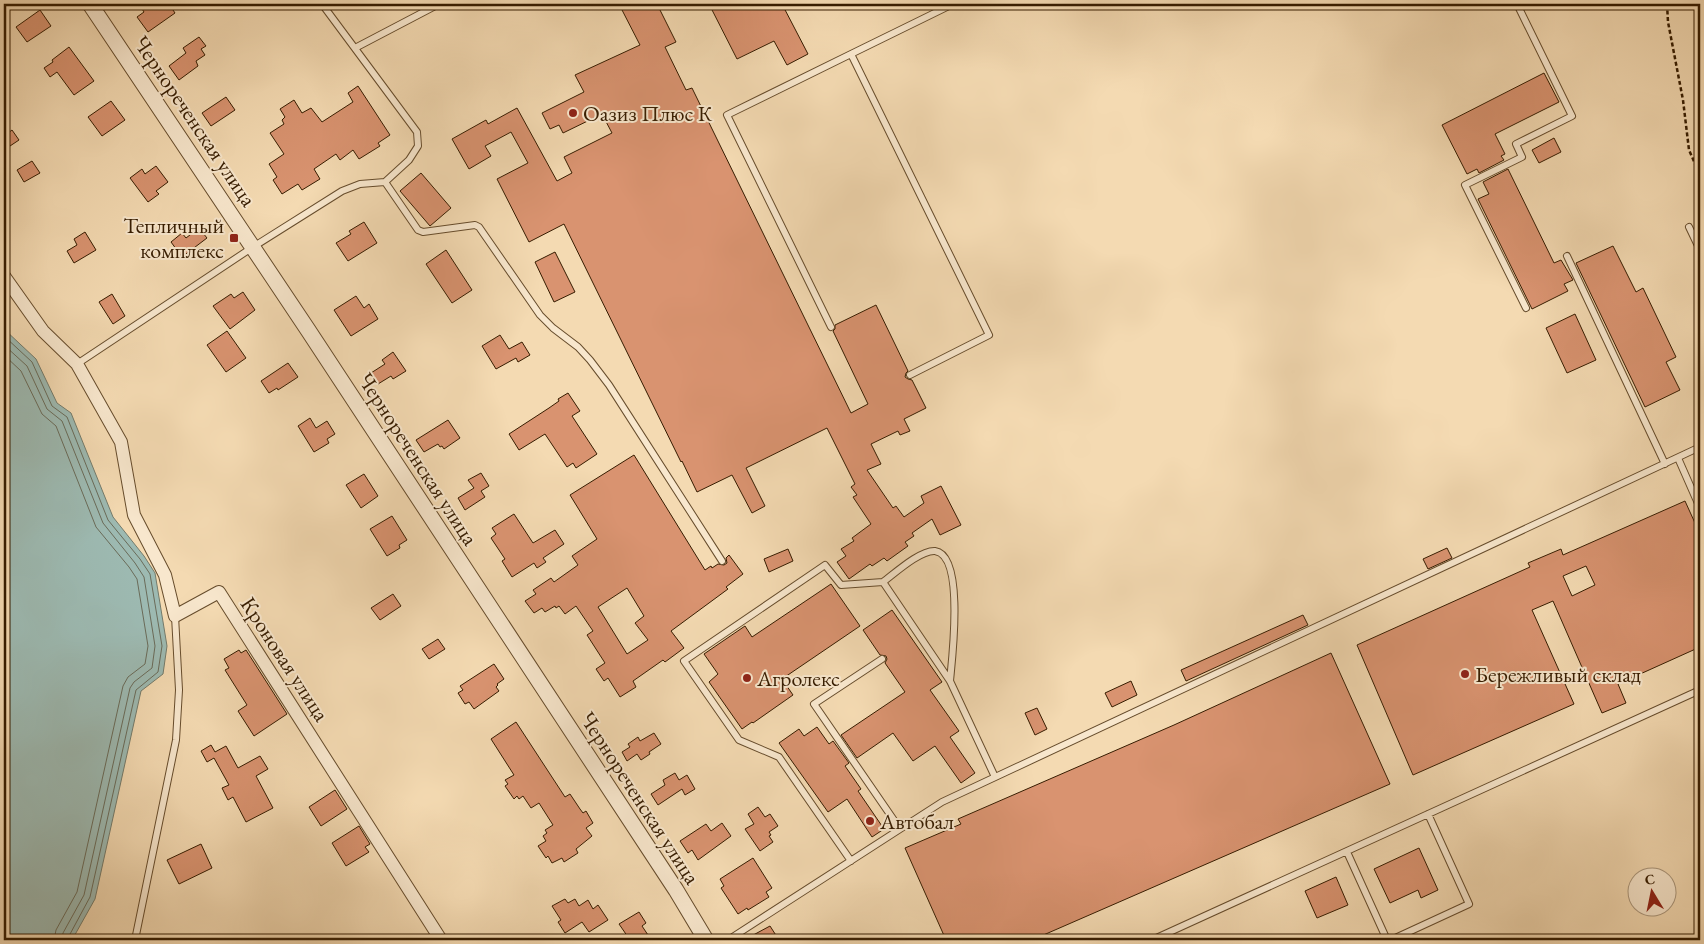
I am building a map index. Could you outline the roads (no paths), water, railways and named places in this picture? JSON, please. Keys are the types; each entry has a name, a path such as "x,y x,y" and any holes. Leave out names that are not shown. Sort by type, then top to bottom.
{"street":[{"name":"Чернореченская улица","path":"90,4 253,247 676,890 706,940"},
{"path":"4,276 43,331 77,364 121,442 134,514 165,576 175,616"},
{"name":"Кроновая улица","path":"175,616 218,592 442,940"}],"lane":[{"path":"77,364 253,247 342,191 360,184 385,182 409,160 418,146 417,132 322,4"},
{"path":"355,48 439,4"},
{"path":"831,327 727,115 954,4"},
{"path":"1517,4 1572,116 1516,144 1522,157 1466,185 1526,308"},
{"path":"851,54 989,336 910,375"},
{"path":"385,182 418,230 423,232 475,225 479,227 540,315 553,328 578,347 599,372 722,561"},
{"path":"1689,227 1700,250"},
{"path":"1567,256 1665,464"},
{"path":"728,940 942,802 1700,447"},
{"path":"1678,458 1700,508"},
{"path":"851,861 779,757 738,740 684,661 826,565 841,585 883,582 920,555 935,551 946,559 952,574 954,621 950,681"},
{"path":"883,582 950,681 995,777"},
{"path":"135,940 176,740 180,690 175,616"},
{"path":"882,659 814,704 900,829"},
{"path":"1152,940 1700,690"},
{"path":"1347,852 1389,940 1469,904 1428,814"}],"water":[{"path":"4,329 36,359 57,403 71,413 113,517 155,573 167,646 163,674 141,691 95,899 72,940 4,940"}],"place":[{"name":"Оазиз Плюс К","path":"573,113"},
{"name":"Тепличный комплекс","path":"234,238"},
{"name":"Бережливый склад","path":"1465,674"},
{"name":"Агролекс","path":"747,678"},
{"name":"Автобал","path":"870,821"}]}
